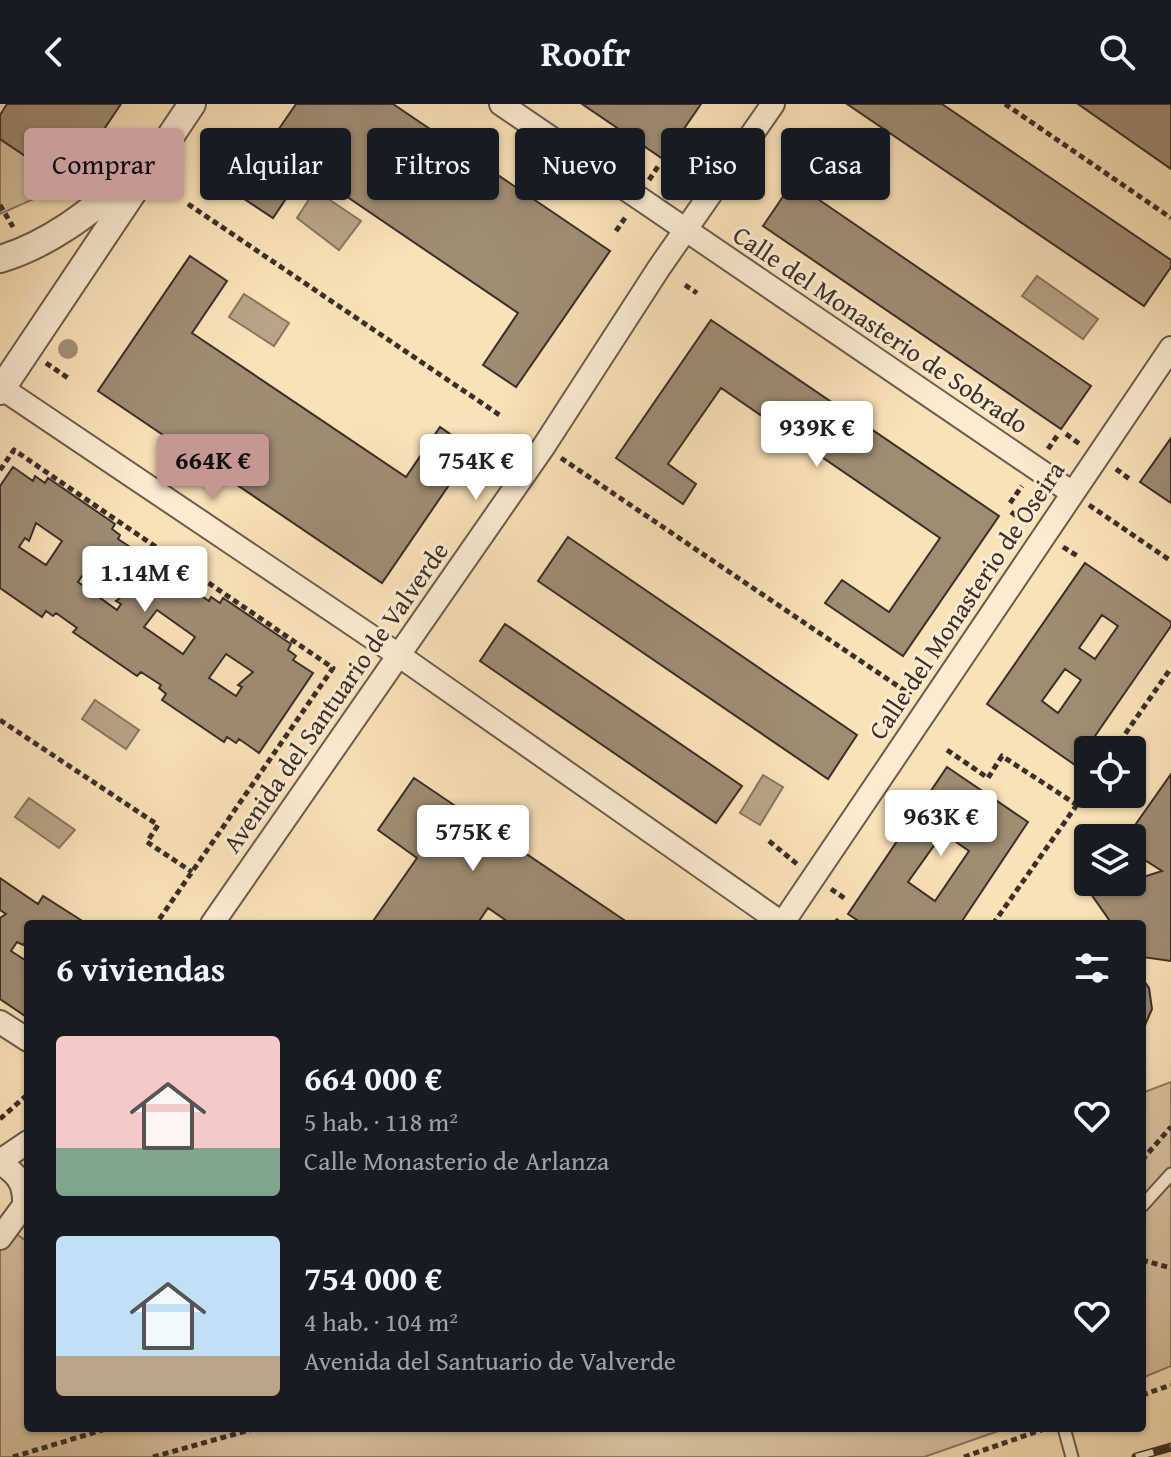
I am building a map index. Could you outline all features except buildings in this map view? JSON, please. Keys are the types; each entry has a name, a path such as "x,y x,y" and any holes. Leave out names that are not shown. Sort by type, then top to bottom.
{"street":[{"path":"177,128 192,104"},
{"name":"Calle del Monasterio de Sobrado","path":"501,104 1071,492"},
{"name":"Avenida del Santuario de Valverde","path":"215,920 544,446 685,229 773,104"},
{"path":"0,259 22,252 75,223 103,200"},
{"path":"1,389 129,200"},
{"name":"Calle del Monasterio de Oseira","path":"785,920 1171,348"},
{"name":"Calle del Monasterio de Oseira","path":"1,389 397,654 776,920"},
{"path":"0,1022 24,1037"},
{"path":"24,1145 0,1162 16,1174 24,1186"},
{"path":"0,1238 24,1205"}],"lane":[{"path":"1146,1202 1171,1174"},
{"path":"1065,1432 1072,1457"}],"path":[{"path":"1005,104 1171,218"},
{"path":"188,204 501,416"},
{"path":"0,205 13,227"},
{"path":"685,285 697,293"},
{"path":"544,446 928,706"},
{"path":"0,470 14,450 333,668 159,920"},
{"path":"1071,492 1171,561"},
{"path":"1124,736 1171,668"},
{"path":"0,720 158,825 147,842 192,872"},
{"path":"947,750 988,778 1002,756 1074,803"},
{"path":"996,920 1075,808"},
{"path":"838,920 841,916"},
{"path":"0,1119 24,1098"},
{"path":"1146,1155 1171,1127"},
{"path":"1146,1261 1171,1268"},
{"path":"1146,1394 1171,1385"},
{"path":"13,1457 96,1432"},
{"path":"153,1457 243,1432"},
{"path":"964,1457 1036,1432"}],"shaded area":[{"path":"0,139 24,155 24,200 31,200 0,214"},
{"path":"309,200 330,200 361,221 339,250 297,218"},
{"path":"1037,276 1098,319 1083,339 1022,296"},
{"path":"244,294 289,323 274,346 229,317"},
{"path":"95,700 139,730 126,749 82,719"},
{"path":"763,775 783,787 760,825 740,813"},
{"path":"29,798 75,830 59,848 15,817"},
{"path":"1171,1082 1171,1366 1146,1376 1146,1091"},
{"path":"0,1223 24,1239 24,1432 996,1432 924,1457 0,1457"}],"railway":[{"path":"1136,1457 1171,1447"}]}
